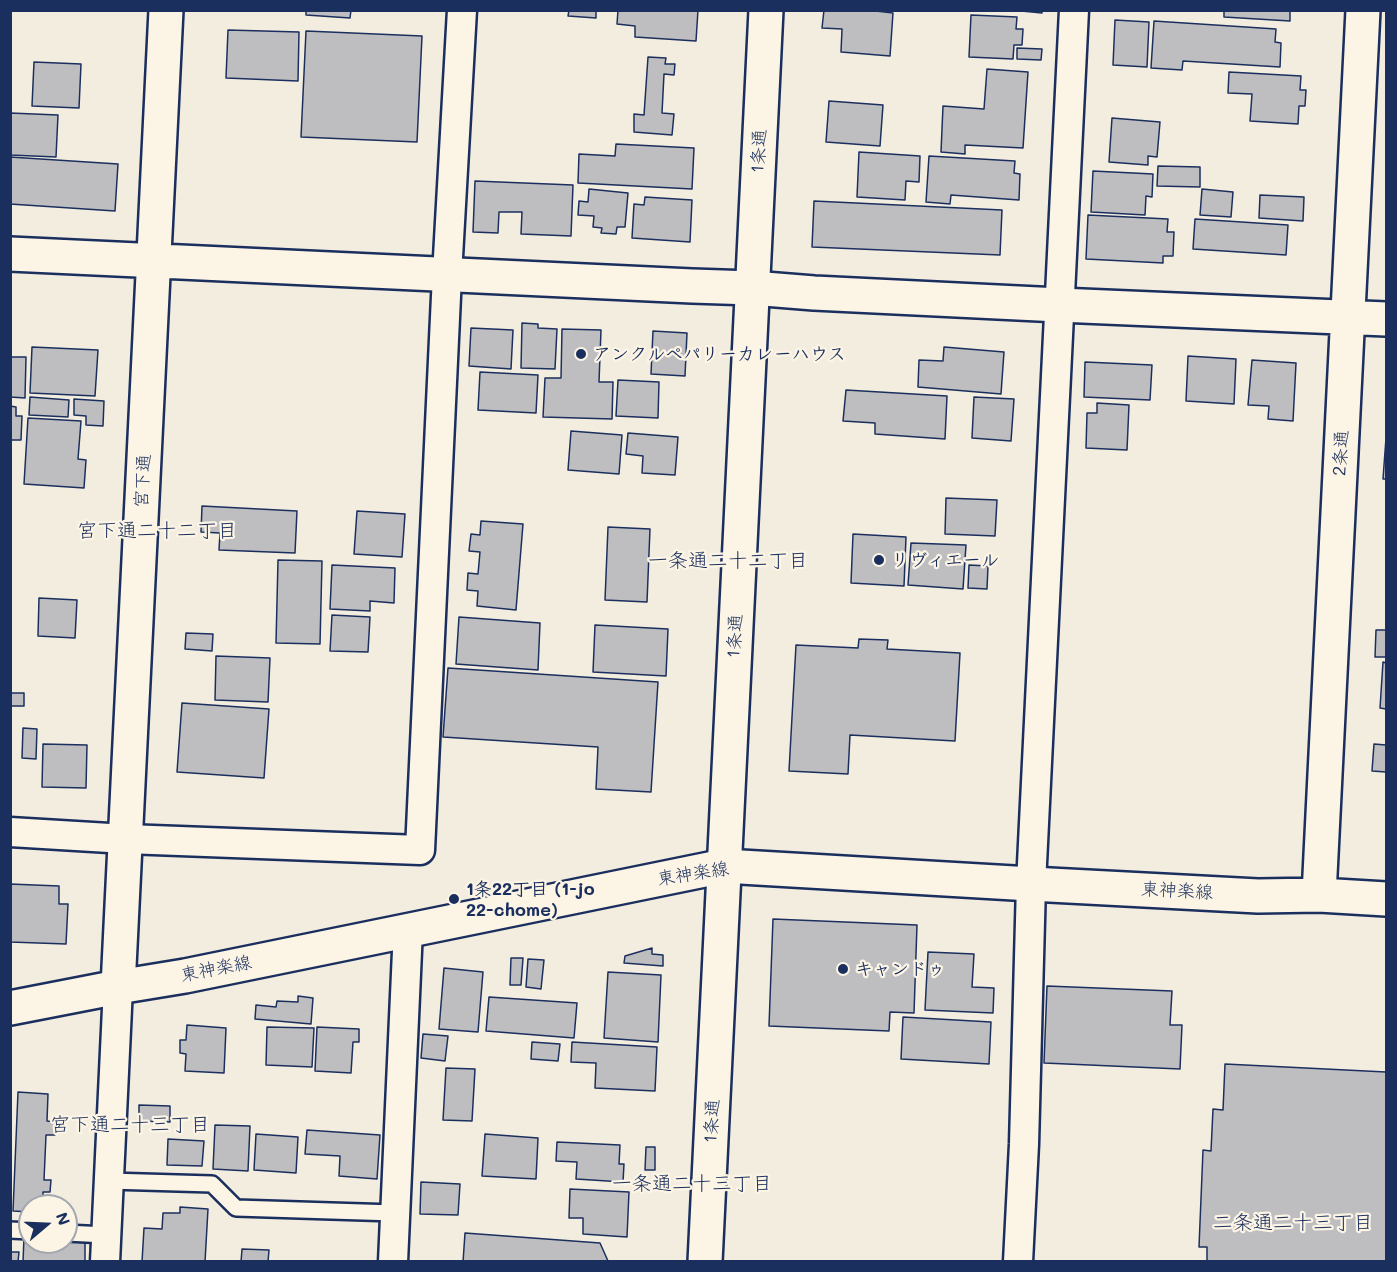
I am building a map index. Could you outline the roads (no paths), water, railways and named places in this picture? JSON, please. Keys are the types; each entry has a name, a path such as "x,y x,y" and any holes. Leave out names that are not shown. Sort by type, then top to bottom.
{"street":[{"name":"宮下通","path":"118,987 166,10"},
{"path":"10,832 126,839 420,850 462,10"},
{"name":"1条通","path":"705,1262 766,10"},
{"path":"1018,1262 1024,1144 1030,884 1074,10"},
{"name":"2条通","path":"1319,896 1363,10"},
{"path":"10,254 1386,319"},
{"name":"東神楽線","path":"10,1008 185,976 724,866 1258,896 1386,899"},
{"path":"393,1262 408,929"},
{"path":"105,1248 118,987"}],"lane":[{"path":"108,1181 212,1184 236,1208 395,1213"},
{"path":"78,1238 105,1248"}],"place":[{"name":"アンクルぺパリーカレーハウス","path":"581,354"},
{"name":"リヴィエール","path":"879,560"},
{"name":"1条22丁目 (1-jo 22-chome)","path":"454,899"},
{"name":"キャンドゥ","path":"843,969"}],"district":[{"name":"宮下通二十二丁目","path":"157,531"},
{"name":"一条通二十二丁目","path":"728,561"},
{"name":"宮下通二十三丁目","path":"130,1125"},
{"name":"一条通二十三丁目","path":"692,1184"},
{"name":"二条通二十三丁目","path":"1293,1223"}]}
